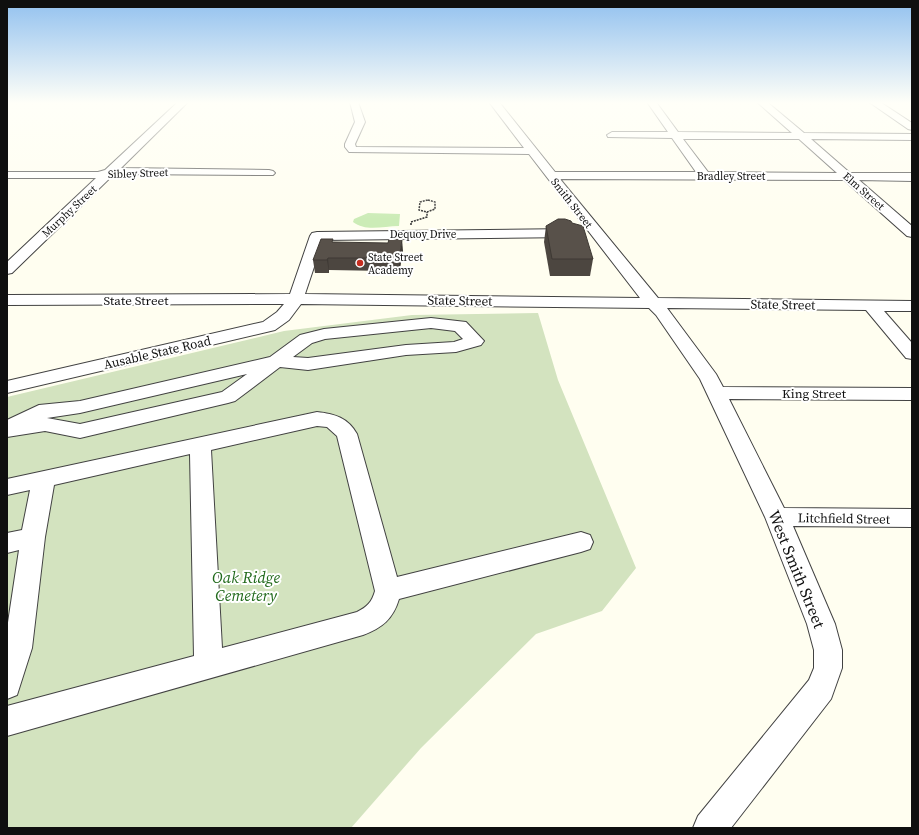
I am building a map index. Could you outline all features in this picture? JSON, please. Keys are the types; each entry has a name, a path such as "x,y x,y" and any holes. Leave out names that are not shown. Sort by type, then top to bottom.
{"street":[{"name":"Murphy Street","path":"7,270 142,141"},
{"path":"352,141 350,147 356,150 532,151"},
{"name":"Smith Street","path":"524,141 652,303"},
{"path":"680,141 705,176"},
{"name":"Elm Street","path":"807,141 912,233"},
{"name":"Sibley Street","path":"7,175 98,175 119,171 269,173"},
{"name":"Bradley Street","path":"551,175 912,177"},
{"name":"Dequoy Drive","path":"296,299 317,236 595,232"},
{"name":"State Street","path":"7,300 296,299 912,306"},
{"name":"Ausable State Road","path":"7,387 269,326 283,316 296,299"},
{"name":"West Smith Street","path":"652,303 662,312 709,378 777,517 821,624 828,650 828,668 821,689 710,828"},
{"path":"870,305 912,354"},
{"path":"7,429 45,424 80,431 228,397 306,339 324,334 431,323 460,326 475,341 456,347 406,350 308,364 277,361"},
{"name":"King Street","path":"716,393 912,394"},
{"path":"7,487 317,419 330,420 339,424 347,434 388,591 386,604 378,615 363,623 7,720"},
{"path":"200,444 209,666"},
{"path":"7,685 18,648 33,537 44,478"},
{"name":"Litchfield Street","path":"777,517 912,518"},
{"path":"7,543 33,537"},
{"path":"388,591 581,542"}],"path":[{"path":"428,200 435,202 435,209 427,212 419,210 420,202 428,200"},
{"path":"410,234 411,222 427,217 427,212"}],"green space":[{"path":"368,213 400,214 399,226 369,228 353,222 354,219"},
{"name":"Oak Ridge Cemetery","path":"538,313 558,380 636,568 602,611 536,634 421,748 351,828 7,828 7,397 284,331 412,315"}],"building":[{"path":"558,219 565,219 583,226 593,259 552,259 546,226"},
{"path":"321,239 333,239 332,242 388,243 389,239 402,239 399,261 384,261 385,258 328,258 327,260 313,260"}],"place":[{"name":"State Street Academy","path":"360,263"}]}
